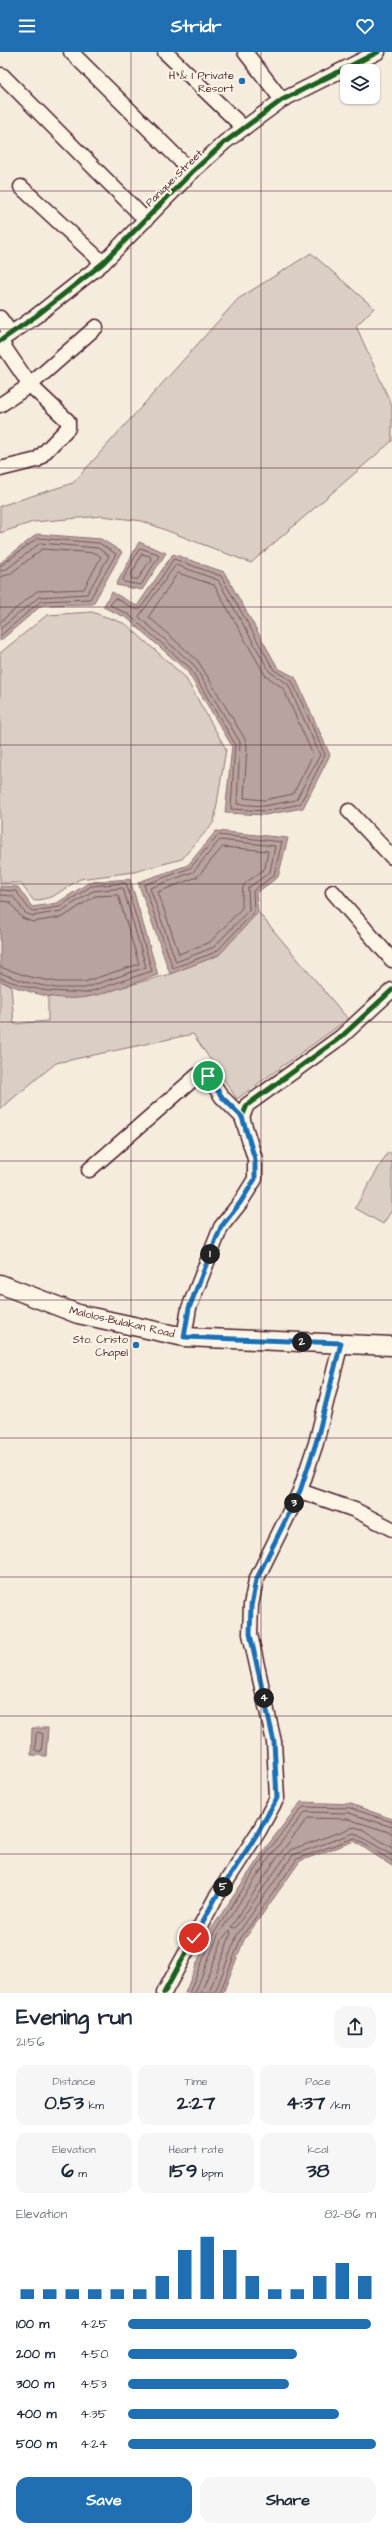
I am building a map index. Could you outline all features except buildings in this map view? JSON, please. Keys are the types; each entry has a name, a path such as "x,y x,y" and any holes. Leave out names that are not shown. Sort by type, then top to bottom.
{"main road":[{"name":"Malolos-Bulakan Road","path":"0,1284 78,1314 184,1337 392,1346"}],"street":[{"path":"71,52 192,172"},
{"path":"165,52 244,128"},
{"path":"245,52 282,100"},
{"name":"Panique Street","path":"3,338 36,316 103,263 192,172 244,128 282,100 378,52"},
{"path":"2,75 146,220"},
{"path":"21,187 103,263"},
{"path":"0,318 3,338 30,385 68,421 68,428 37,460 0,469"},
{"path":"0,405 30,385 96,327"},
{"path":"349,811 392,857"},
{"path":"333,892 392,960"},
{"path":"242,1117 247,1105 255,1098 341,1037 392,990"},
{"path":"89,1170 198,1075 208,1076 222,1097 242,1117 255,1159 255,1179 240,1203 221,1227 189,1308 184,1337"},
{"path":"164,1993 215,1899 259,1831 277,1798 274,1742 250,1634 251,1606 256,1580 300,1491 316,1443 341,1343"},
{"path":"300,1491 355,1510 392,1529"}],"shaded area":[{"path":"311,253 374,308 356,326 392,406 392,441 251,563 142,521 102,516 33,522 0,533 0,506 73,483 238,299"},
{"path":"92,612 126,624 185,677 226,749 214,822 182,859 134,872 80,879 52,897 34,901 20,883 0,883 0,653 47,615"},
{"path":"258,912 348,1019 237,1099 193,1034 56,1063 0,1109 0,981 11,986 14,1024 48,1021 48,995 87,997 170,974 219,955"},
{"path":"388,1152 392,1154 392,1210 383,1224 355,1208"}],"water":[{"path":"37,534 101,539 122,552 93,604 42,605 0,641 0,563"},
{"path":"139,542 166,553 142,590 116,585"},
{"path":"173,554 224,572 278,668 295,677 330,755 303,808 265,815 225,813 232,746 187,671 127,618 103,607 112,592 137,606"},
{"path":"216,831 288,838 278,877 256,893 258,912 219,955 170,974 138,882 188,865"},
{"path":"130,879 158,975 105,993 76,998 43,995 0,981 0,886 18,887 32,907 57,903 90,882"},
{"path":"32,1728 48,1728 46,1756 31,1755"},
{"path":"301,1802 351,1804 392,1819 392,1866 354,1841 300,1861 244,1940 223,1993 185,1993 210,1931 267,1846"}],"cycle path":[{"path":"0,341 36,316 103,263 192,172 225,142 282,100 378,52"},
{"path":"184,1337 189,1308 221,1227 240,1203 255,1179 255,1159 242,1117 247,1105 341,1037 392,990"},
{"path":"164,1993 215,1899 259,1831 277,1798 274,1742 250,1634 251,1605 256,1580 300,1491 316,1443 341,1343"}],"place":[{"name":"H & I Private Resort","path":"242,81"},
{"name":"Sto. Cristo Chapel","path":"136,1345"}],"route":[{"path":"194,1938 215,1899 259,1831 277,1798 274,1742 250,1634 251,1606 256,1580 300,1491 316,1443 341,1343 184,1337 189,1308 221,1227 240,1203 255,1179 255,1159 242,1117 222,1097 208,1076"}]}
